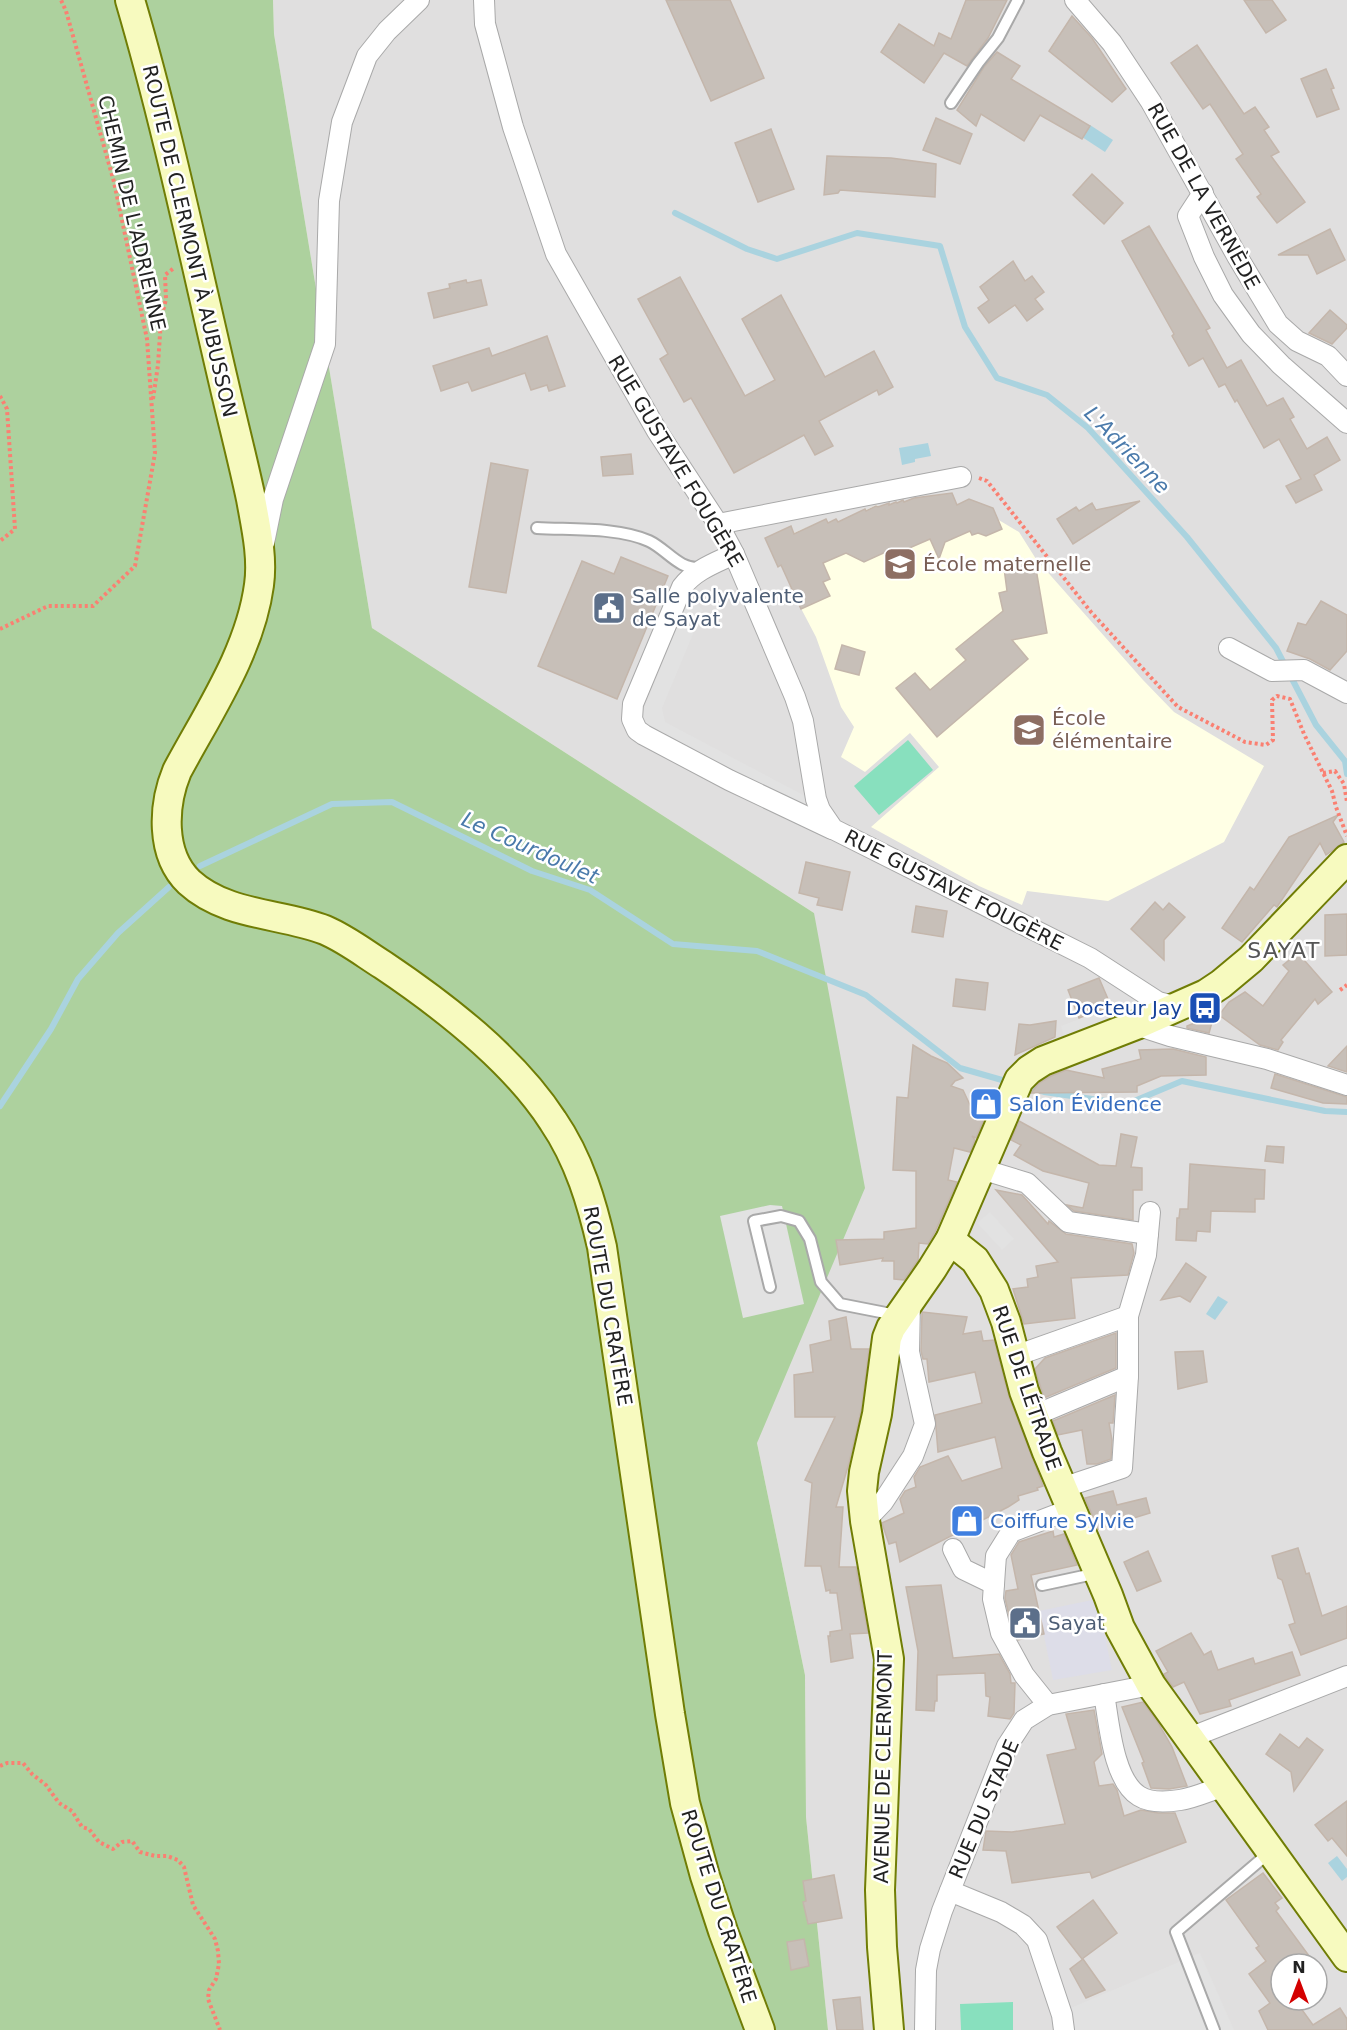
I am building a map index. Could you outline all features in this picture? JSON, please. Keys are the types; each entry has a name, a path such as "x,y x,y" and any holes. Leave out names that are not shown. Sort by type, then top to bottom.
{"main road":[{"name":"ROUTE DE CLERMONT À AUBUSSON","path":"130,0 170,154 247,483"},
{"name":"ROUTE DU CRATÈRE","path":"247,483 259,545 260,582 254,615 242,646 170,787 167,815 169,845 184,876 198,890 252,913 305,924 328,932 358,949 422,992 491,1049 533,1093 554,1121 571,1153 593,1208 602,1247 668,1702 685,1803 723,1931 760,2030"},
{"name":"AVENUE DE CLERMONT","path":"890,2030 882,1947 880,1890 888,1659 862,1491 877,1414 887,1338 904,1308 950,1240 1019,1080 1029,1070 1044,1061 1136,1025 1206,994 1235,974 1347,859"},
{"name":"RUE DE LÉTRADE","path":"950,1240 975,1260 990,1283 1006,1322 1033,1416 1119,1628 1151,1685 1347,1957"}],"street":[{"path":"260,582 265,537 273,499 325,344 329,201 342,122 367,56 387,31 419,0"},
{"name":"RUE GUSTAVE FOUGÈRE","path":"484,0 485,24 510,116 556,254 657,431 718,524 734,554 795,698 803,721 818,804 833,829 1090,958 1158,1002 1177,1007"},
{"name":"RUE DE LA VERNÈDE","path":"1075,0 1098,24 1127,63 1278,324 1297,341 1337,356 1347,376"},
{"path":"1203,194 1188,216 1204,257 1223,295 1251,334 1281,365 1347,423"},
{"path":"247,483 271,474 296,433"},
{"path":"718,524 961,477"},
{"path":"734,554 693,574 682,587 633,704 632,719 637,730 644,735 729,780 833,829"},
{"path":"1229,648 1272,671 1304,670 1347,693"},
{"path":"1136,1025 1170,1036 1267,1059 1347,1085"},
{"path":"981,1169 1027,1183 1068,1222 1148,1234"},
{"path":"1048,1705 1023,1675 1001,1633 993,1599 996,1556 1011,1532 1066,1498 1122,1468 1128,1376 1128,1316 1146,1255 1150,1212"},
{"path":"865,1521 883,1502 913,1456 925,1424 909,1352 904,1308"},
{"path":"1015,1356 1128,1316"},
{"path":"1033,1416 1128,1376"},
{"path":"953,1549 963,1569 994,1584"},
{"path":"1189,1738 1347,1676"},
{"name":"RUE DU STADE","path":"925,2030 927,1959 950,1891 1007,1746 1023,1720 1048,1705 1151,1685"},
{"path":"1104,1694 1119,1766 1126,1785 1140,1797 1158,1802 1181,1800 1224,1786"},
{"path":"950,1891 1001,1912 1023,1925 1037,1940 1062,2015 1064,2030"}],"lane":[{"path":"951,103 998,38 1018,0"},
{"path":"537,528 626,534 648,541 681,564 697,568 708,567"},
{"path":"770,1287 754,1221 781,1216 799,1221 810,1239 820,1282 840,1304 904,1308"},
{"path":"1042,1585 1098,1573"},
{"path":"1214,2030 1176,1932 1271,1851"}],"path":[{"name":"CHEMIN DE L'ADRIENNE","path":"0,629 48,606 93,606 135,566 155,453 147,339 114,182 61,0"},
{"path":"152,406 165,299 165,275 178,266"},
{"path":"0,396 7,409 15,530 0,541"},
{"path":"961,477 975,477 987,481 1091,612 1179,707 1245,742 1266,745 1273,740 1272,700 1277,696 1290,699 1332,790 1347,836"},
{"path":"1323,773 1335,771 1344,784 1347,802"},
{"path":"1340,990 1347,986"},
{"path":"0,1766 7,1763 23,1763 46,1785 59,1803 72,1811 82,1827 90,1829 99,1842 113,1849 122,1842 132,1841 140,1852 167,1856 178,1860 184,1867 193,1905 215,1939 218,1951 219,1964 216,1979 209,1990 208,1999 220,2030"}],"shaded area":[{"path":"273,0 1347,0 1347,2030 828,2030 806,1817 805,1675 757,1443 814,913 372,628 274,34"},
{"name":"École élémentaire","path":"952,493 957,505 997,519 1019,532 1036,559 1174,712 1264,766 1224,842 1108,901 1027,891 1022,905 979,886 871,827 939,767 910,733 865,772 841,757 854,727 841,707 816,637 794,595 801,591 798,585 791,588 788,580 795,577 788,562 778,567 765,538 791,526 794,533 826,519 828,523 836,519 838,522 877,505 878,507 903,500 905,502"},
{"path":"689,596 703,610 662,708 665,722 805,796 805,811 656,734 645,723 642,714"},
{"path":"1116,1005 1120,1018 1065,1039 1061,1026"},
{"path":"770,1205 782,1206 804,1304 743,1318 720,1216"},
{"path":"990,1212 1014,1239 1002,1250 977,1223"},
{"path":"1097,1599 1112,1670 1053,1680 1039,1611"},
{"path":"1200,1953 1234,2030 1074,2030 1066,2010"}],"green space":[{"path":"0,0 273,0 274,34 372,628 814,913 865,1188 757,1443 805,1675 806,1817 828,2030 0,2030"},
{"path":"908,740 933,770 879,815 854,786"},
{"path":"1013,2002 1013,2030 961,2030 960,2004"}],"water":[{"path":"1090,125 1113,140 1105,152 1082,137"},
{"path":"928,443 931,456 915,459 915,462 902,465 899,448"},
{"path":"1218,1296 1228,1302 1215,1320 1206,1314"},
{"path":"1337,1856 1347,1869 1347,1877 1342,1881 1328,1863"}],"building":[{"path":"666,0 730,0 764,78 711,101"},
{"path":"966,0 1007,0 988,38 967,66 944,53 924,83 881,52 899,24 934,46 939,33 951,39"},
{"path":"1244,0 1272,0 1286,20 1266,33"},
{"path":"1072,16 1092,38 1126,89 1112,102 1049,51"},
{"path":"1197,45 1244,114 1255,107 1269,127 1264,130 1279,152 1271,156 1305,202 1277,223 1257,197 1261,194 1236,159 1243,154 1210,104 1203,109 1171,63"},
{"path":"997,52 1020,66 1011,79 1090,126 1082,139 1040,115 1024,141 981,114 976,126 957,110 984,67"},
{"path":"1326,69 1339,109 1317,117 1301,79"},
{"path":"936,118 972,134 960,164 923,150"},
{"path":"771,129 794,189 758,202 735,143"},
{"path":"827,156 891,158 936,164 935,197 840,190 838,193 824,195"},
{"path":"1092,174 1123,203 1104,224 1073,195"},
{"path":"1149,226 1210,328 1206,330 1227,368 1241,360 1267,406 1283,398 1294,417 1290,419 1307,449 1327,437 1340,460 1314,475 1322,490 1296,503 1286,486 1301,479 1279,439 1264,448 1237,400 1235,402 1225,384 1219,387 1203,358 1189,366 1172,336 1174,334 1122,241"},
{"path":"1330,229 1345,260 1317,274 1308,255 1278,255"},
{"path":"1013,261 1025,281 1032,276 1044,292 1035,299 1043,309 1027,321 1015,305 989,323 978,308 989,300 980,287"},
{"path":"680,277 745,396 775,380 742,319 781,295 825,377 874,351 893,387 879,395 877,390 819,421 833,446 815,455 804,435 734,473 691,398 684,402 660,359 668,354 638,299"},
{"path":"466,280 467,283 481,280 487,305 434,318 428,293 450,288 449,284"},
{"path":"1330,310 1347,325 1347,328 1332,344 1309,333"},
{"path":"547,336 565,386 549,391 547,385 531,390 525,373 472,391 468,382 441,391 433,366 489,348 492,356"},
{"path":"631,454 633,474 603,476 601,457"},
{"path":"491,463 528,470 506,593 469,587"},
{"path":"952,493 957,505 969,499 993,508 1002,529 986,536 978,533 972,535 970,531 945,542 939,559 930,539 898,553 890,550 864,562 846,553 823,563 830,579 823,582 830,596 801,609 781,565 778,567 765,538 791,526 794,534 826,519 828,523 836,519 838,522 876,506"},
{"path":"1140,501 1073,544 1057,519 1076,507 1079,511 1092,503 1096,510"},
{"name":"Salle polyvalente de Sayat","path":"621,557 668,576 617,699 538,666 582,561 614,574"},
{"path":"1035,563 1047,633 1012,640 1028,659 937,737 896,688 915,673 930,690 966,660 956,649 1003,611 999,593 1007,591 1004,568"},
{"path":"1321,601 1347,615 1347,651 1330,670 1310,659 1287,651 1298,623 1306,625"},
{"path":"842,645 865,652 859,675 835,669"},
{"path":"1338,815 1333,822 1344,842 1326,855 1320,843 1277,907 1274,905 1242,942 1222,928 1250,887 1254,890 1289,837"},
{"path":"806,862 850,872 842,910 817,905 819,898 799,893"},
{"path":"1155,902 1163,910 1169,903 1185,917 1164,940 1164,960 1131,929"},
{"path":"916,906 947,911 943,937 912,932"},
{"path":"1347,914 1347,955 1325,956 1325,915"},
{"path":"1298,953 1332,992 1318,1004 1315,999 1281,1040 1283,1042 1278,1050 1260,1045 1219,1015 1229,1002 1245,992 1263,1006 1289,971 1283,965"},
{"path":"1099,978 1111,1006 1079,1018 1068,990"},
{"path":"956,979 988,983 985,1010 953,1006"},
{"path":"1214,1015 1209,1033 1187,1028 1187,1026"},
{"path":"1056,1021 1055,1037 1015,1055 1019,1024 1030,1025"},
{"path":"913,1045 947,1063 963,1078 955,1081 951,1086 963,1090 970,1105 980,1100 990,1105 976,1138 972,1136 975,1140 970,1152 954,1148 948,1180 957,1182 935,1232 928,1244 919,1243 918,1260 904,1280 894,1279 894,1261 882,1261 883,1258 840,1265 836,1240 884,1239 884,1232 916,1228 916,1171 893,1170 897,1097 908,1098"},
{"path":"1347,1046 1347,1072 1328,1066"},
{"path":"1173,1049 1206,1057 1206,1075 1161,1076 1137,1086 1137,1092 1031,1093 1039,1083 1066,1070 1104,1078 1102,1069 1141,1059 1139,1050"},
{"path":"1275,1074 1347,1097 1347,1104 1323,1103 1271,1088"},
{"path":"1019,1121 1099,1165 1116,1166 1121,1134 1137,1137 1131,1167 1142,1168 1142,1190 1133,1190 1133,1220 1074,1211 1067,1205 1083,1208 1089,1183 1043,1171 1014,1155 1021,1145 1011,1140"},
{"path":"1267,1146 1284,1147 1283,1163 1265,1161"},
{"path":"1190,1164 1265,1170 1264,1199 1255,1199 1255,1212 1211,1211 1210,1232 1197,1231 1196,1241 1176,1240 1177,1218 1179,1218 1180,1209 1188,1209"},
{"path":"996,1190 1022,1195 1048,1224 1049,1221 1066,1234 1132,1244 1134,1253 1128,1275 1071,1278 1075,1318 1024,1324 1013,1289 1028,1287 1027,1279 1038,1277 1036,1266 1058,1262"},
{"path":"1186,1263 1206,1277 1190,1302 1180,1296 1161,1300"},
{"path":"922,1312 967,1317 963,1334 981,1331 983,1341 994,1340 1009,1397 1043,1486 1037,1488 1038,1490 1018,1496 1019,1500 1008,1507 900,1562 896,1542 889,1544 882,1523 904,1513 900,1499 905,1491 916,1487 914,1477 920,1467 948,1456 962,1481 1002,1468 995,1437 938,1452 935,1415 982,1403 975,1372 929,1382 927,1359 923,1359 921,1351"},
{"path":"846,1317 851,1349 869,1349 861,1411 836,1507 843,1507 839,1567 856,1567 868,1633 850,1634 853,1658 831,1662 828,1636 830,1632 842,1630 837,1593 826,1591 821,1566 805,1566 812,1483 805,1480 835,1417 795,1417 794,1375 813,1372 810,1345 831,1340 829,1321"},
{"path":"1116,1333 1116,1368 1044,1398 1035,1369 1045,1358"},
{"path":"1203,1351 1207,1382 1178,1389 1175,1352"},
{"path":"1115,1395 1113,1423 1109,1423 1112,1440 1111,1459 1097,1464 1087,1464 1082,1430 1058,1435 1053,1421"},
{"path":"1113,1491 1117,1505 1146,1498 1150,1513 1098,1529 1085,1498"},
{"path":"1053,1531 1054,1537 1064,1534 1077,1565 1031,1575 1044,1634 1018,1640 1012,1629 1005,1598 1006,1591 1018,1589 1011,1555 1019,1542"},
{"path":"1298,1548 1306,1574 1309,1573 1322,1616 1347,1606 1347,1638 1301,1655 1289,1625 1295,1623 1272,1556"},
{"path":"1148,1551 1161,1581 1137,1591 1124,1562"},
{"path":"941,1585 953,1658 999,1654 1010,1674 1011,1683 1015,1683 1014,1713 1010,1719 988,1716 990,1697 986,1696 985,1673 937,1675 937,1701 935,1701 934,1711 916,1710 918,1651 906,1587"},
{"path":"1191,1633 1204,1655 1211,1651 1218,1670 1253,1658 1255,1664 1292,1652 1300,1675 1229,1700 1231,1706 1200,1714 1184,1682 1173,1687 1165,1676 1164,1674 1168,1672 1156,1651"},
{"path":"1143,1702 1172,1747 1187,1786 1169,1789 1151,1788 1142,1763 1144,1762 1122,1707"},
{"path":"1094,1710 1102,1754 1094,1762 1099,1786 1113,1784 1117,1790 1124,1816 1141,1810 1175,1813 1186,1842 1092,1878 1090,1872 1012,1883 1006,1851 983,1850 986,1831 1012,1832 1065,1824 1047,1755 1076,1749 1066,1714"},
{"path":"1280,1734 1299,1748 1307,1738 1323,1750 1294,1791 1291,1772 1266,1754"},
{"path":"1347,1801 1347,1856 1332,1838 1328,1841 1315,1825"},
{"path":"1263,1873 1282,1898 1275,1903 1279,1908 1276,1911 1306,1952 1269,1952 1269,2002 1249,1974 1266,1961 1256,1948 1259,1946 1226,1900"},
{"path":"834,1875 842,1918 808,1924 803,1902 806,1901 803,1881"},
{"path":"1093,1900 1117,1933 1082,1959 1057,1927"},
{"path":"804,1939 809,1966 791,1970 787,1942"},
{"path":"1083,1959 1105,1990 1086,1998 1070,1969"},
{"path":"860,1997 863,2030 837,2030 833,2000"},
{"path":"1269,2004 1269,2012 1304,2012 1313,2025 1340,2008 1347,2019 1347,2030 1268,2030 1259,2011"}],"waterway":[{"name":"L'Adrienne","path":"675,213 747,249 777,259 857,233 940,246 965,327 997,378 1047,395 1088,428 1187,537 1276,648 1316,725 1345,761 1347,774"},
{"name":"Le Courdoulet","path":"200,866 332,804 392,802 532,871 590,890 673,944 757,951 866,995 960,1068 1009,1082"},
{"name":"Le Courdoulet","path":"0,1106 51,1029 78,979 118,933 169,887"},
{"name":"Le Courdoulet","path":"1024,1086 1044,1092 1127,1104 1182,1081 1325,1111 1347,1112"}],"place":[{"name":"École maternelle","path":"900,564"},
{"name":"Salle polyvalente de Sayat","path":"609,608"},
{"name":"École élémentaire","path":"1029,730"},
{"name":"Docteur Jay","path":"1205,1008"},
{"name":"Salon Évidence","path":"986,1104"},
{"name":"Coiffure Sylvie","path":"967,1521"},
{"name":"Sayat","path":"1025,1623"}],"district":[{"name":"SAYAT","path":"1284,950"}]}
